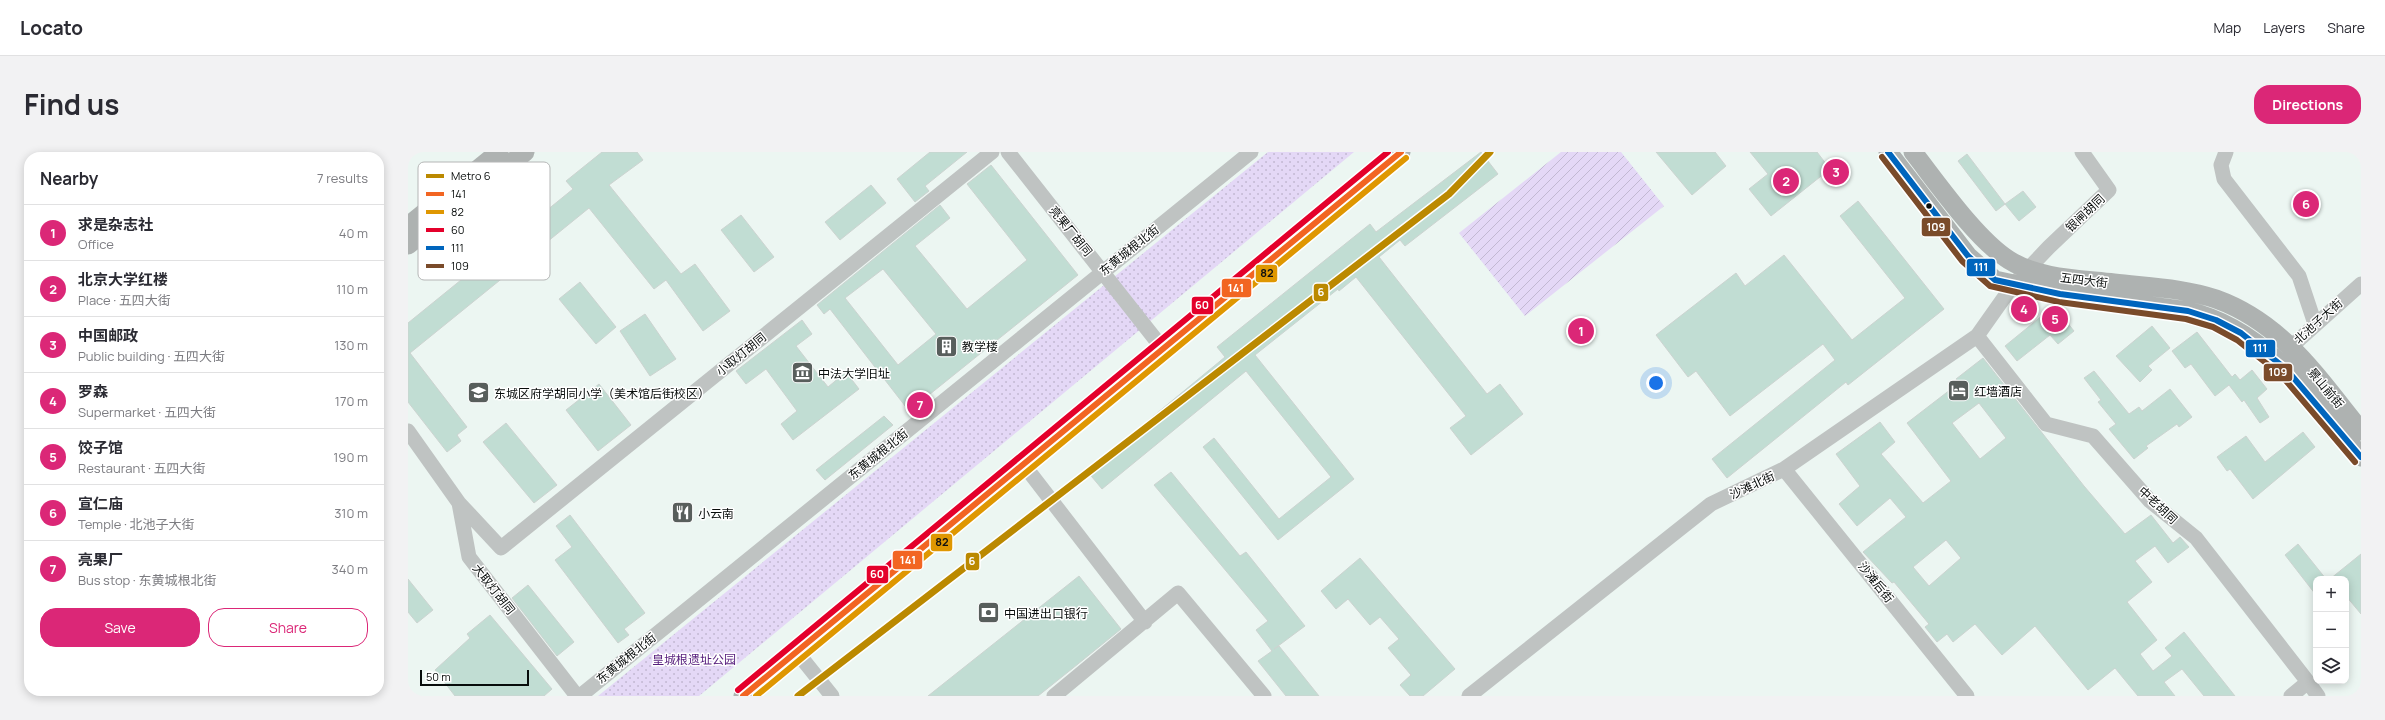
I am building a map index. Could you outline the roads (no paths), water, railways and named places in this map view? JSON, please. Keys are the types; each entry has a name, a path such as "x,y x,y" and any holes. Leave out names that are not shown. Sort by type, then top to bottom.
{"main road":[{"path":"487,162 499,152"},
{"path":"512,162 524,152"},
{"path":"743,696 1401,152"},
{"name":"五四大街","path":"1888,152 1968,256 1995,280 2013,285 2208,315 2246,336 2277,360"},
{"name":"五四大街","path":"1913,152 1986,241 2009,260 2027,269 2055,276 2180,291 2215,299 2234,307 2269,326 2290,346"},
{"path":"408,226 418,218"},
{"path":"408,245 418,237"},
{"name":"景山前街","path":"2290,346 2361,431"},
{"name":"景山前街","path":"2277,360 2301,384 2361,457"}],"street":[{"name":"小取灯胡同","path":"459,503 501,548 992,152"},
{"name":"亮果厂胡同","path":"1008,152 1104,271 1163,349"},
{"name":"东黄城根北街","path":"578,696 1251,152"},
{"name":"银闸胡同","path":"2027,269 2109,190 2082,152"},
{"path":"2226,152 2221,165 2224,179 2300,276 2315,324"},
{"name":"沙滩北街","path":"1469,696 1711,504 1784,470 1977,336 2013,285 2027,269"},
{"name":"北池子大街","path":"2277,360 2290,346 2361,284"},
{"name":"中老胡同","path":"1977,336 2046,424 2093,436 2150,501 2196,538 2318,696"},
{"name":"大取灯胡同","path":"408,431 459,503 469,557 578,696"},
{"path":"1024,465 1145,622"},
{"name":"沙滩后街","path":"1784,470 1967,696"},
{"path":"1054,696 1145,622 1178,593 1264,696"},
{"path":"796,651 832,696"},
{"path":"2291,696 2308,682"}],"metro line":[{"name":"6","path":"798,696 1449,194 1490,152"}],"place":[{"name":"中国邮政","path":"1836,172"},
{"name":"北京大学红楼","path":"1786,181"},
{"name":"宣仁庙","path":"2306,204"},
{"name":"罗森","path":"2024,309"},
{"name":"饺子馆","path":"2055,319"},
{"name":"求是杂志社","path":"1581,331"},
{"name":"教学楼","path":"947,346"},
{"name":"中法大学旧址","path":"803,373"},
{"name":"红墙酒店","path":"1959,391"},
{"name":"东城区府学胡同小学（美术馆后街校区）","path":"479,393"},
{"name":"亮果厂","path":"920,405"},
{"name":"小云南","path":"683,513"},
{"name":"中国进出口银行","path":"989,613"}],"park label":[{"name":"皇城根遗址公园","path":"694,659"}]}
